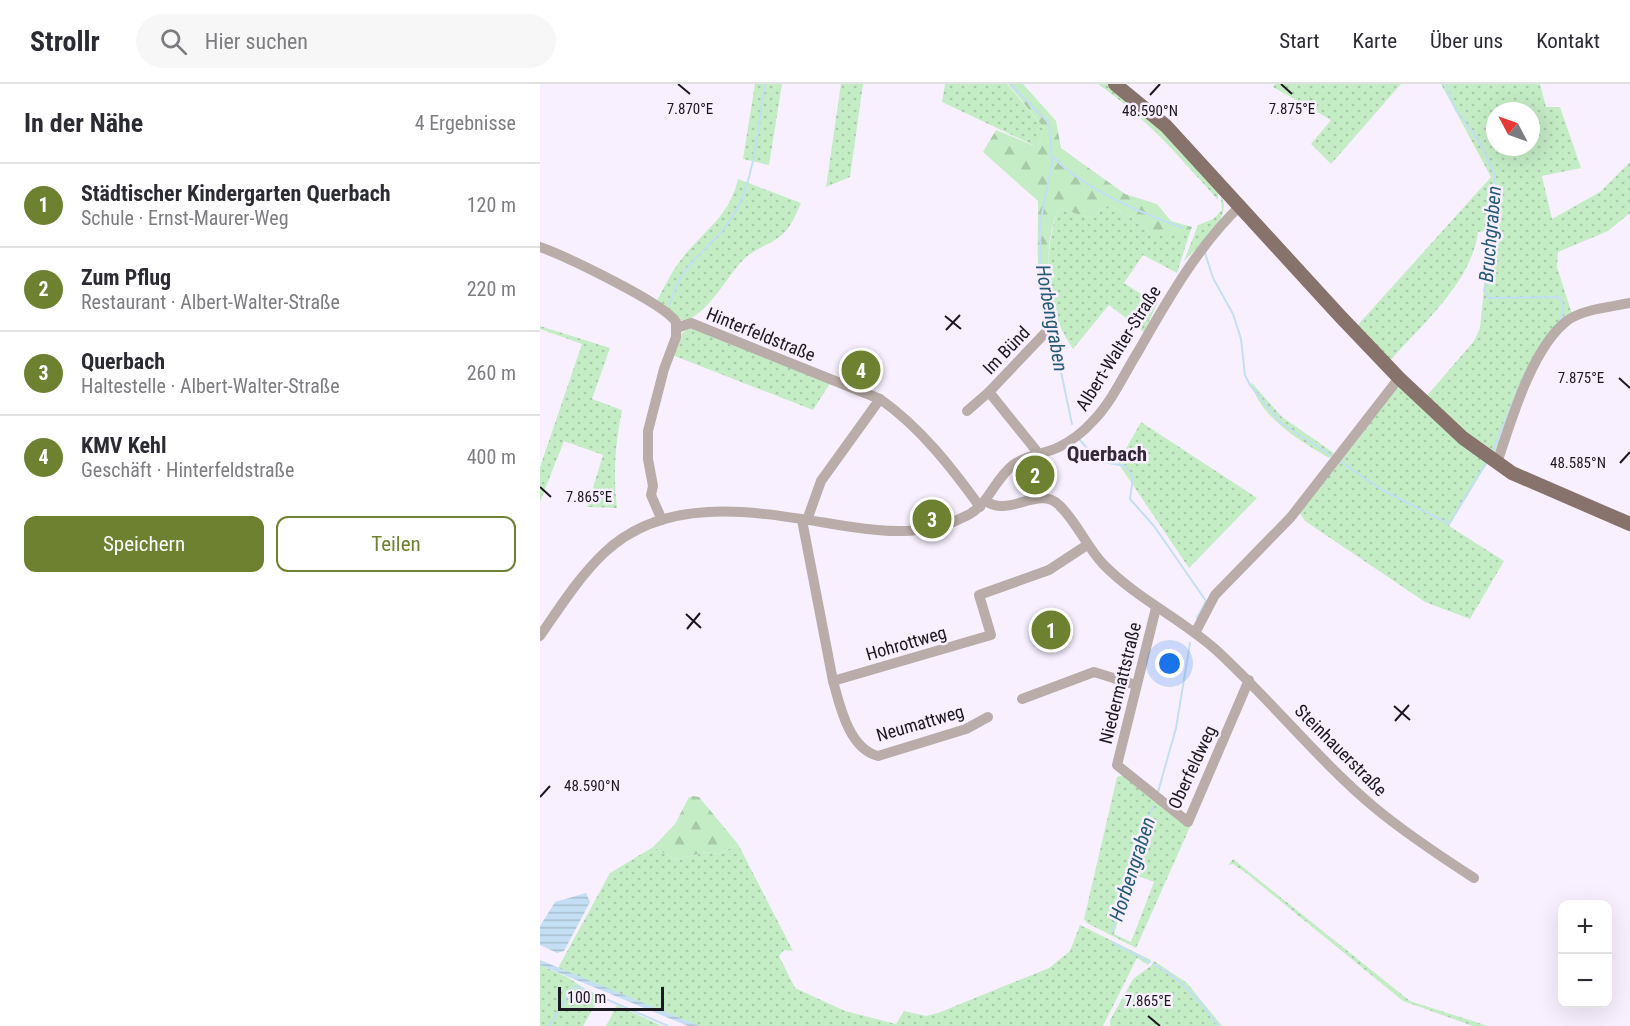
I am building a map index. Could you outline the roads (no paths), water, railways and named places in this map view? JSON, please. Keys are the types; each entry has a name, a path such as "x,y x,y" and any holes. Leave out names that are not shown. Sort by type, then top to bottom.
{"main road":[{"path":"1115,84 1166,126 1399,378 1462,438 1497,463 1532,483 1630,524"}],"street":[{"name":"Albert-Walter-Straße","path":"983,504 1003,474 1015,464 1073,439 1092,422 1110,399 1184,274 1241,205"},
{"name":"Hinterfeldstraße","path":"540,247 565,256 658,306 674,318 677,328 691,323 880,399 894,409 934,449 983,504"},
{"path":"1497,463 1526,379 1554,336 1569,320 1630,303"},
{"path":"662,520 651,495 653,486 648,459 648,431 677,328"},
{"name":"Im Bünd","path":"967,411 989,392 1047,332"},
{"path":"1195,633 1215,595 1291,517 1399,378"},
{"name":"Im Bünd","path":"989,392 1039,454"},
{"path":"833,681 805,520 821,481 880,399"},
{"name":"Steinhauerstraße","path":"983,504 1004,507 1045,498 1058,504 1087,545 1119,579 1156,608 1195,633 1249,680 1375,808 1474,878"},
{"path":"540,636 579,581 604,552 632,532 662,520 724,510 895,533 932,527 966,516 983,504"},
{"name":"Hohrottweg","path":"833,681 991,634 979,595 1049,570 1087,545"},
{"name":"Niedermattstraße","path":"1118,765 1156,608"},
{"path":"1022,699 1094,672 1136,685"},
{"name":"Oberfeldweg","path":"1118,765 1188,822 1249,680"},
{"name":"Neumattweg","path":"833,681 841,713 862,747 869,754 878,756 966,729 988,717"}],"water":[{"path":"586,893 590,902 564,951 557,953 540,945 540,926 555,902"},
{"path":"540,960 699,1026 688,1026 540,965"}],"waterway":[{"path":"670,305 675,289 691,263 720,233 737,209 756,148 765,84"},
{"name":"Horbengraben","path":"1010,84 1049,123 1052,163 1040,224 1041,277 1072,424"},
{"name":"Bruchgraben","path":"1445,84 1456,110 1481,144 1495,176 1492,244 1484,291 1489,298 1559,297 1563,305 1560,321"},
{"path":"1053,157 1066,169 1097,190 1149,215 1183,228"},
{"path":"1205,253 1213,278 1233,314 1241,339 1245,375 1250,385 1281,423 1332,456"},
{"name":"Bruchgraben","path":"1492,453 1525,373"},
{"name":"Horbengraben","path":"1080,440 1098,461 1125,466 1133,477 1130,499 1154,526 1206,601 1197,618"},
{"name":"Bruchgraben","path":"1341,462 1384,491 1449,524 1487,461"},
{"name":"Horbengraben","path":"1158,792 1176,728 1190,643"},
{"name":"Horbengraben","path":"1112,932 1153,806"},
{"name":"Horbengraben","path":"1112,942 1150,962"},
{"name":"Horbengraben","path":"1153,964 1173,976 1190,991 1218,1026"},
{"path":"549,1026 576,986 668,1026"}],"place":[{"name":"KMV Kehl","path":"861,370"},
{"name":"Zum Pflug","path":"1035,475"},
{"name":"Querbach","path":"932,519"},
{"name":"Städtischer Kindergarten Querbach","path":"1051,630"}],"district":[{"name":"Querbach","path":"1107,454"}]}
